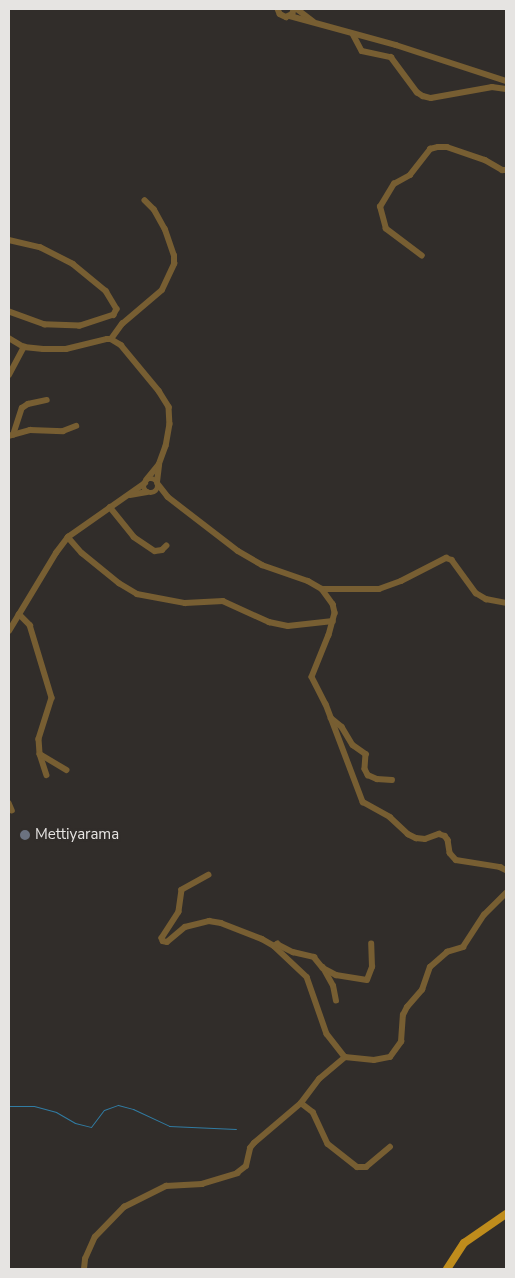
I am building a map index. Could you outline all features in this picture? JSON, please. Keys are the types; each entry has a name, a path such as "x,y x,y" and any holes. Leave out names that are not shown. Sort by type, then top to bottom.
{"main road":[{"path":"447,1269 464,1243 506,1214"}],"street":[{"path":"274,9 285,16 313,21 396,45 506,82"},
{"path":"290,16 296,9 313,21"},
{"path":"353,34 362,51 391,57 417,92 423,96 431,98 492,87 506,89"},
{"path":"422,256 386,229 380,207 394,184 410,174 430,149 438,147 451,148 506,170"},
{"path":"9,338 24,347 66,349 111,338 122,324 162,290 174,264 174,256 165,230 154,210 145,201"},
{"path":"9,240 40,247 74,264 106,291 117,309 114,315 80,326 36,323 9,312"},
{"path":"111,338 130,355 168,404 170,424 169,438 159,465 157,490 149,493 126,495"},
{"path":"9,375 24,347"},
{"path":"11,435 22,408 28,404 47,400"},
{"path":"11,435 30,430 63,431 76,426"},
{"path":"9,631 56,553 68,537 146,481 159,465"},
{"path":"146,481 152,479 168,497 238,551 262,565 308,581 322,589 335,607 333,621 312,677 331,718 363,802 390,817 408,834 416,838 425,839 439,834 444,836 448,840 450,853 456,860 500,867 506,870"},
{"path":"146,481 144,488 149,493 168,497"},
{"path":"110,508 134,537 155,551 162,550 166,546"},
{"path":"68,537 82,553 137,594 185,603 223,601 269,622 288,626 333,621"},
{"path":"322,589 379,589 402,581 446,558 452,560 476,593 486,599 506,603"},
{"path":"19,614 30,625 52,698 39,739 40,754 47,775"},
{"path":"331,718 342,727 353,745 366,754 365,769 368,775 377,779 392,780"},
{"path":"40,754 67,770"},
{"path":"9,803 12,810"},
{"path":"209,876 182,890 179,912 162,938 163,941 167,942 185,927 209,921 221,922 262,939 274,946 307,977 327,1034 345,1057 374,1060 390,1057 395,1052 401,1042 403,1015 407,1007 422,990 430,967 447,952 463,947 484,914 506,893"},
{"path":"274,946 277,944 293,952 314,956 333,986 336,1001"},
{"path":"323,968 336,975 367,980 372,968 371,944"},
{"path":"84,1269 85,1259 95,1237 124,1207 166,1186 196,1185 237,1173 246,1166 250,1148 254,1143 302,1103 319,1079 345,1057"},
{"path":"302,1103 313,1112 328,1144 359,1168 366,1167 390,1147"}],"waterway":[{"path":"9,1106 34,1106 56,1112 75,1123 91,1127 104,1110 118,1105 133,1109 169,1126 236,1129"}],"place":[{"name":"Mettiyarama","path":"25,835"}]}
